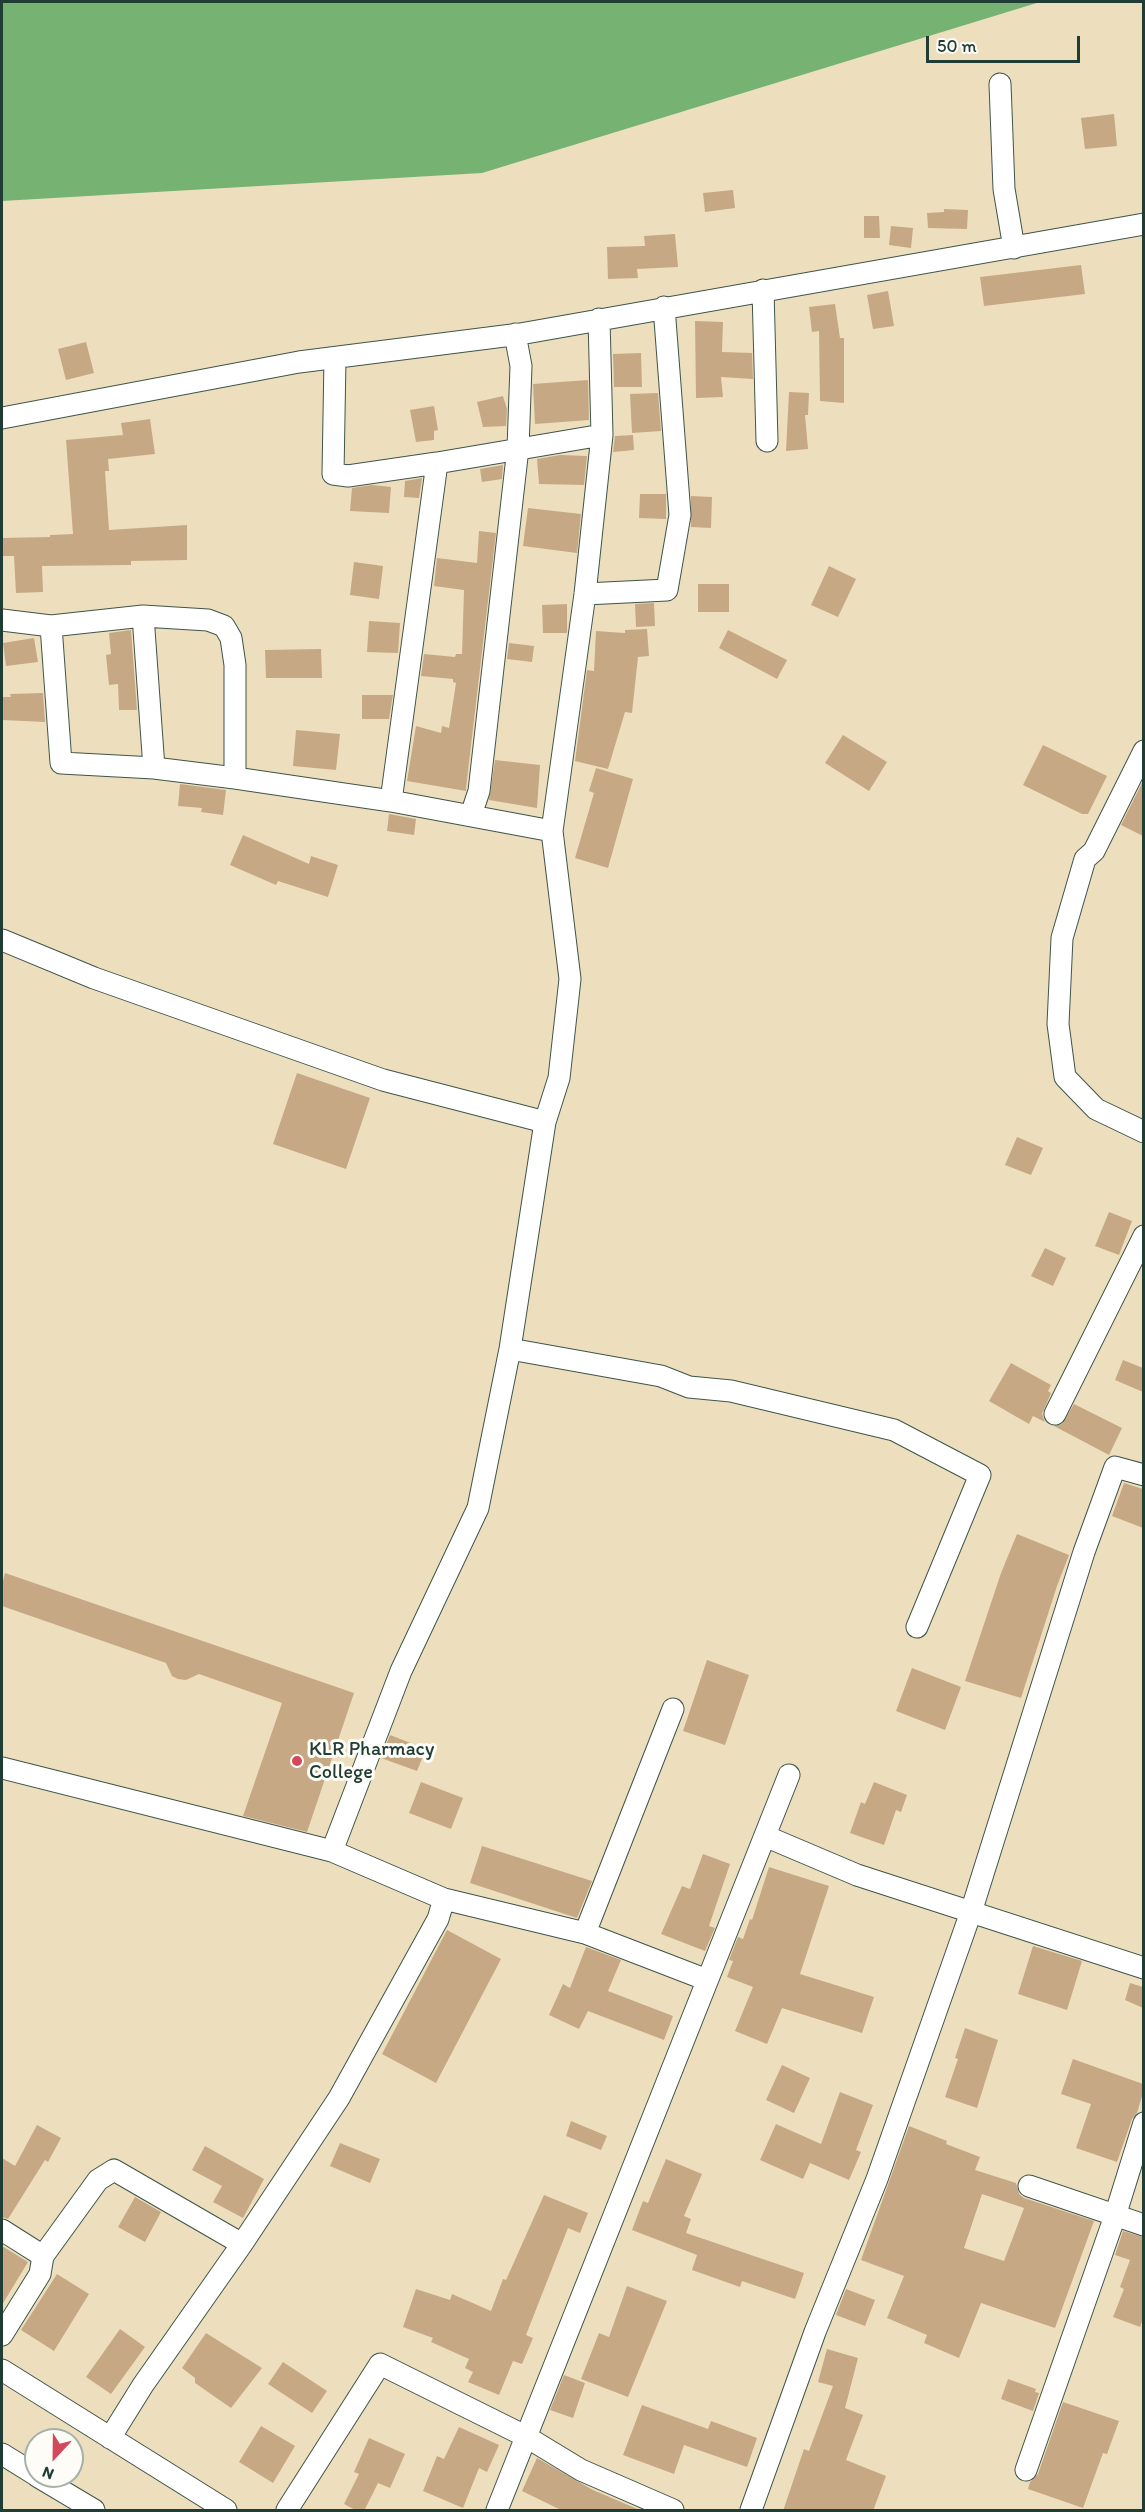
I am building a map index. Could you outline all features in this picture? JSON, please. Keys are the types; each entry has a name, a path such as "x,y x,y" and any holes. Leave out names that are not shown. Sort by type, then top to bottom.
{"street":[{"path":"1000,84 1004,189 1014,248"},
{"path":"2,418 334,358 515,334 1143,224"},
{"path":"763,290 767,441"},
{"path":"585,594 667,590 680,515 664,307"},
{"path":"332,1851 401,1671 478,1508 510,1349 545,1122 559,1077 570,980 552,831 585,594 602,435 599,319"},
{"path":"471,815 479,791 518,448 521,366 515,334"},
{"path":"334,358 333,474 348,476 602,435"},
{"path":"391,801 437,463"},
{"path":"2,620 51,626 142,616 208,620 224,626 231,638 235,665 235,778"},
{"path":"142,616 153,768"},
{"path":"51,626 61,763 153,768 235,778 391,801 552,831"},
{"path":"1142,762 1094,851 1085,859 1062,938 1058,1024 1065,1077 1096,1109 1143,1132"},
{"path":"2,940 94,978 383,1080 545,1122"},
{"path":"1055,1414 1143,1236"},
{"path":"510,1349 661,1376 689,1387 731,1391 894,1430 980,1475 917,1627"},
{"path":"751,2511 815,2332 877,2179 971,1912 1084,1552 1115,1467 1143,1475"},
{"path":"585,1932 673,1709"},
{"path":"2,1768 332,1851 444,1899 585,1932 707,1980"},
{"path":"497,2511 789,1775"},
{"path":"765,1836 857,1875 1143,1968"},
{"path":"110,2438 143,2385 242,2244 339,2098 438,1919 444,1899"},
{"path":"1026,2470 1115,2216 1143,2123"},
{"path":"2,2335 40,2274 43,2256 98,2180 114,2170 242,2244"},
{"path":"1029,2186 1143,2225"},
{"path":"2,2230 43,2256"},
{"path":"287,2511 380,2364 525,2436 581,2470 673,2511"},
{"path":"2,2370 226,2511"},
{"path":"2,2454 24,2468"},
{"path":"57,2488 94,2511"}],"green space":[{"path":"2,2 1040,2 482,173 2,201"}],"building":[{"path":"1114,114 1117,146 1085,149 1081,118"},
{"path":"733,190 735,208 705,212 703,193"},
{"path":"944,209 968,210 967,229 928,228 927,213 944,212"},
{"path":"864,216 879,216 880,238 864,238"},
{"path":"891,226 913,228 911,248 889,245"},
{"path":"675,234 678,267 637,269 638,278 608,279 607,247 645,246 644,236"},
{"path":"1081,265 1085,294 984,306 980,277"},
{"path":"888,291 894,326 873,329 867,295"},
{"path":"835,304 840,338 844,338 844,403 820,401 819,331 812,332 809,307"},
{"path":"695,321 723,322 722,352 752,353 753,379 721,377 723,397 696,398"},
{"path":"86,342 94,373 66,380 58,349"},
{"path":"641,353 642,387 614,387 613,354"},
{"path":"588,380 589,420 535,424 533,384"},
{"path":"789,392 809,393 808,415 805,415 808,449 786,451"},
{"path":"658,393 661,431 632,433 630,394"},
{"path":"503,396 507,409 506,426 483,427 477,402"},
{"path":"434,406 438,430 434,431 434,440 416,442 410,410"},
{"path":"150,419 155,454 108,459 109,471 105,471 109,530 187,525 187,560 131,561 131,565 42,566 43,592 16,593 14,556 2,556 2,538 73,534 66,440 123,435 121,423"},
{"path":"633,435 634,450 613,452 615,436"},
{"path":"560,455 587,456 584,485 539,484 537,459"},
{"path":"503,465 502,479 482,482 480,469"},
{"path":"422,478 419,498 404,497 405,481"},
{"path":"372,485 391,487 389,513 350,511 352,488"},
{"path":"640,494 666,494 666,519 639,518"},
{"path":"691,496 712,497 711,528 691,527"},
{"path":"528,508 581,514 577,553 523,546"},
{"path":"479,531 496,533 466,791 407,781 416,726 441,733 442,726 449,728 456,683 453,679 421,676 424,654 455,657 456,654 462,654 464,590 434,586 437,558 477,563"},
{"path":"354,562 383,566 379,599 350,595"},
{"path":"829,566 856,579 838,617 811,605"},
{"path":"698,584 729,584 729,612 698,612"},
{"path":"654,603 655,626 636,627 635,604"},
{"path":"567,604 567,633 543,633 542,605"},
{"path":"369,621 400,623 398,653 367,652"},
{"path":"647,629 649,656 638,657 632,713 625,712 608,769 575,761 587,670 594,671 596,631 625,633 625,630"},
{"path":"131,630 137,710 119,710 118,684 109,685 106,655 111,654 109,633"},
{"path":"728,630 787,660 777,679 719,648"},
{"path":"34,638 38,662 6,666 3,643"},
{"path":"509,643 534,646 532,662 507,659"},
{"path":"321,649 322,678 266,678 265,650"},
{"path":"43,693 45,722 2,720 2,697 11,697 10,694"},
{"path":"362,695 393,695 389,719 362,719"},
{"path":"296,730 340,734 336,770 293,766"},
{"path":"843,735 887,762 869,791 825,763"},
{"path":"1043,745 1107,776 1088,814 1082,814 1023,785"},
{"path":"495,760 540,765 537,808 489,800"},
{"path":"596,768 633,779 608,868 575,858 594,793 589,791"},
{"path":"1143,781 1143,836 1121,825"},
{"path":"180,784 226,790 223,815 201,812 202,808 178,806"},
{"path":"389,814 416,819 414,835 387,831"},
{"path":"243,835 309,864 311,856 338,865 328,897 278,881 276,885 230,865"},
{"path":"297,1073 370,1098 346,1169 273,1144"},
{"path":"1017,1137 1043,1148 1031,1175 1005,1165"},
{"path":"1109,1212 1132,1221 1119,1255 1095,1246"},
{"path":"1045,1248 1066,1258 1053,1286 1031,1276"},
{"path":"1123,1360 1143,1368 1143,1392 1115,1380"},
{"path":"1011,1363 1051,1385 1048,1391 1051,1393 1042,1414 1045,1422 1033,1416 1029,1424 989,1401"},
{"path":"1074,1404 1122,1428 1109,1455 1054,1426 1062,1424"},
{"path":"1124,1483 1143,1489 1143,1528 1112,1516"},
{"path":"1017,1534 1069,1555 1021,1698 965,1681 1001,1573"},
{"name":"KLR Pharmacy College","path":"5,1573 354,1693 307,1832 243,1816 282,1703 199,1674 186,1680 178,1679 172,1676 166,1663 2,1606 2,1585"},
{"path":"707,1660 749,1675 725,1745 683,1731"},
{"path":"912,1668 961,1687 945,1730 896,1711"},
{"path":"390,1735 426,1749 417,1771 381,1758"},
{"path":"421,1782 463,1798 451,1829 409,1813"},
{"path":"874,1782 907,1795 901,1812 896,1810 884,1845 850,1833 861,1802 865,1804"},
{"path":"482,1846 592,1881 577,1918 470,1883"},
{"path":"703,1854 730,1864 709,1926 715,1928 705,1951 661,1934 682,1886 690,1889"},
{"path":"769,1867 829,1886 800,1974 874,1997 862,2033 782,2008 767,2044 735,2031 753,1987 727,1977 733,1961 729,1960 738,1937 743,1939 750,1919 752,1920"},
{"path":"447,1930 501,1959 436,2083 382,2054"},
{"path":"1033,1946 1082,1961 1067,2010 1018,1994"},
{"path":"586,1947 621,1960 608,1991 673,2016 664,2040 588,2011 579,2029 549,2015 563,1984 570,1988"},
{"path":"1130,1983 1143,1987 1143,2008 1125,2000"},
{"path":"965,2028 998,2040 977,2108 945,2097 958,2059 955,2058"},
{"path":"1073,2059 1143,2084 1143,2093 1137,2113 1132,2119 1117,2162 1076,2148 1091,2104 1061,2094"},
{"path":"782,2065 810,2078 794,2113 766,2100"},
{"path":"840,2092 873,2105 856,2150 861,2152 849,2180 810,2163 803,2179 760,2160 776,2124 821,2144"},
{"path":"571,2121 607,2136 601,2150 566,2136"},
{"path":"37,2125 61,2138 48,2162 45,2160 8,2219 2,2217 2,2158 15,2166"},
{"path":"909,2126 980,2157 975,2170 1016,2183 1019,2194 1024,2198 1094,2221 1055,2328 981,2303 959,2358 924,2343 927,2335 887,2318 904,2276 861,2260","holes":["982,2194 1024,2208 1004,2261 964,2248"]},
{"path":"340,2143 380,2159 370,2183 330,2166"},
{"path":"205,2146 264,2179 243,2218 213,2202 222,2186 192,2170"},
{"path":"666,2159 702,2174 684,2216 691,2219 686,2233 804,2273 795,2299 742,2281 740,2287 692,2270 697,2255 632,2230 643,2201 648,2203"},
{"path":"544,2195 588,2213 580,2233 568,2228 526,2335 533,2338 522,2364 513,2361 499,2395 468,2382 473,2372 465,2368 469,2359 431,2342 433,2338 403,2327 416,2289 450,2300 452,2294 491,2311 503,2279 506,2280"},
{"path":"135,2197 161,2212 145,2242 118,2227"},
{"path":"1123,2231 1143,2237 1143,2319 1140,2327 1113,2317 1124,2289 1120,2287 1130,2260 1115,2255"},
{"path":"2,2246 28,2262 2,2305"},
{"path":"57,2274 89,2294 54,2351 21,2330"},
{"path":"627,2286 667,2301 628,2397 581,2379 599,2333 609,2337"},
{"path":"846,2289 875,2300 865,2326 836,2315"},
{"path":"120,2329 145,2347 111,2394 86,2377"},
{"path":"206,2333 262,2368 231,2408 195,2383 195,2378 182,2368"},
{"path":"827,2349 858,2358 845,2408 863,2415 846,2460 886,2476 873,2511 783,2511 804,2449 809,2451 833,2386 818,2382"},
{"path":"283,2362 327,2391 312,2413 268,2384"},
{"path":"564,2375 585,2383 573,2418 550,2410"},
{"path":"1008,2379 1036,2389 1035,2392 1039,2393 1033,2411 1001,2399"},
{"path":"1063,2402 1119,2421 1107,2454 1103,2453 1083,2508 1028,2489 1030,2482 1038,2474"},
{"path":"642,2405 708,2429 711,2421 757,2438 747,2467 684,2445 674,2474 623,2455"},
{"path":"261,2426 295,2446 273,2483 239,2462"},
{"path":"459,2427 499,2445 487,2472 479,2468 463,2508 423,2491 437,2456 444,2459"},
{"path":"369,2438 405,2454 390,2488 378,2483 364,2511 357,2511 344,2504 359,2474 354,2472"},
{"path":"537,2458 593,2490 642,2511 563,2511 522,2491"}],"place":[{"name":"KLR Pharmacy College","path":"297,1761"}]}
